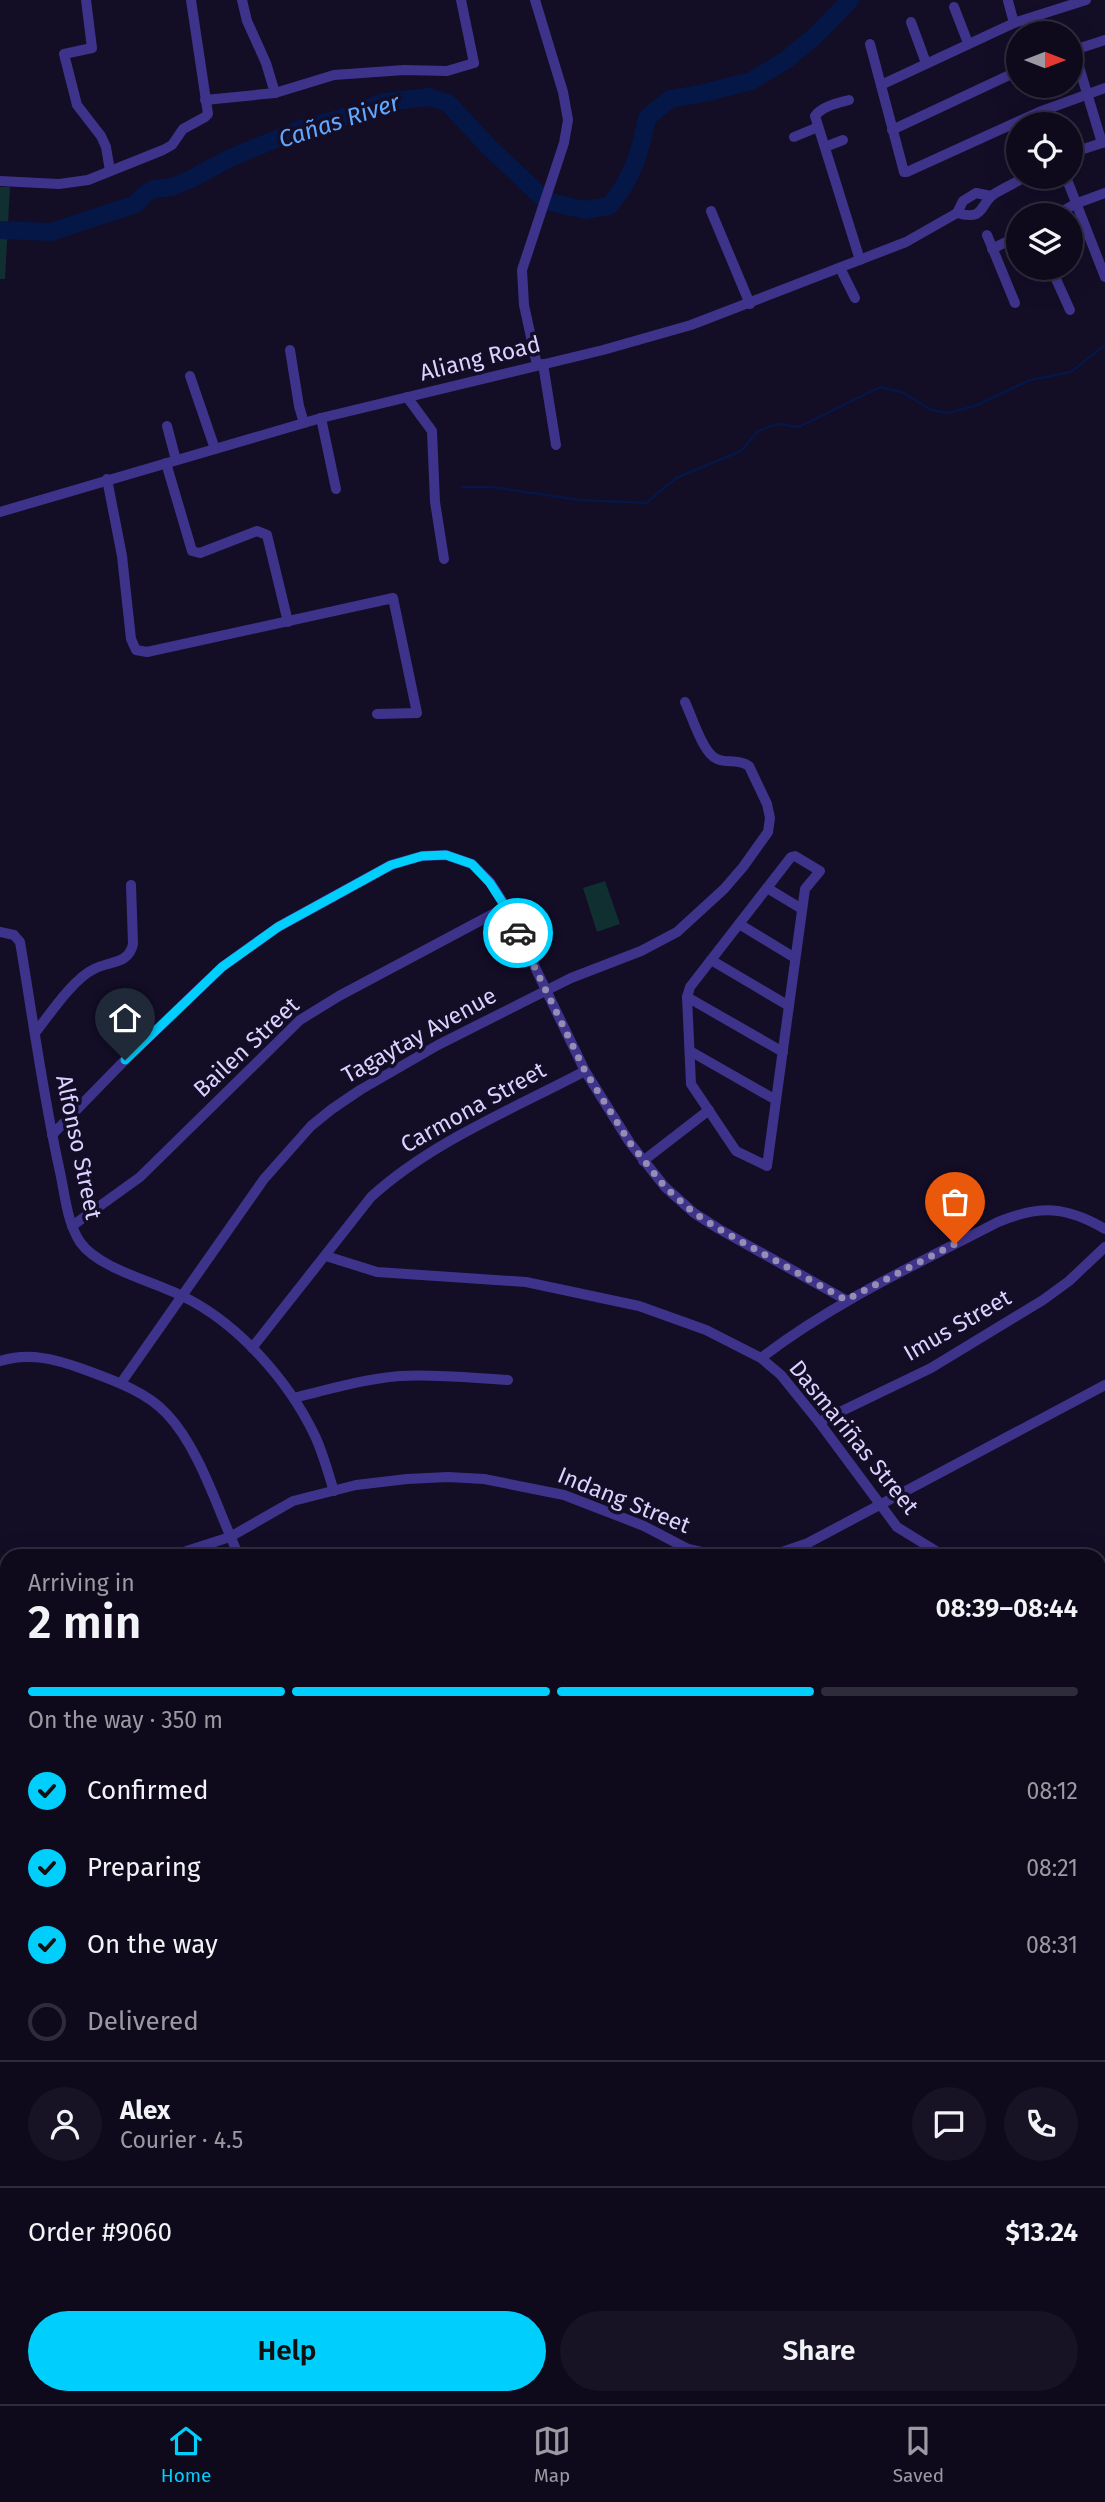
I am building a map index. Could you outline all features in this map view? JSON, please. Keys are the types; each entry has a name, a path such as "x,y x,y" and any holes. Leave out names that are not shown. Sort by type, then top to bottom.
{"street":[{"path":"86,0 92,48 64,54 77,106 101,136 106,147 110,171"},
{"path":"0,181 59,184 88,180 172,145 183,129 208,114 191,0"},
{"path":"242,0 247,21 266,63 275,93"},
{"path":"205,100 275,93 334,75 404,70 447,71 474,63 461,0"},
{"path":"536,0 566,101 568,124 523,265 524,305 540,364 556,445"},
{"path":"1020,21 1086,0"},
{"path":"1008,1 1013,21"},
{"path":"954,7 968,43"},
{"path":"911,22 926,63"},
{"path":"881,85 1006,26"},
{"path":"1083,47 1105,40"},
{"path":"870,44 904,172 910,172 1009,124 1105,89"},
{"path":"892,130 1006,77"},
{"path":"1083,79 1104,142 1083,149"},
{"path":"849,100 818,112 815,116 860,260"},
{"path":"794,137 818,127"},
{"path":"825,147 843,140"},
{"path":"991,196 976,193 962,201 957,213 968,216 983,210 991,196 1006,188"},
{"path":"1078,203 1105,193"},
{"path":"711,211 750,304"},
{"name":"Aliang Road","path":"0,512 321,418 654,336 750,304 906,242 957,213"},
{"path":"1083,225 1105,277"},
{"path":"986,235 1015,303"},
{"path":"992,249 1006,242"},
{"path":"1092,248 1105,243"},
{"path":"841,268 855,298"},
{"path":"1056,280 1070,310"},
{"path":"290,349 304,423"},
{"path":"190,376 215,449"},
{"path":"407,397 432,431 435,502 444,559"},
{"path":"321,418 336,489"},
{"path":"167,426 171,461 191,551 200,553 263,531 267,535 288,622"},
{"path":"107,480 122,556 131,639 136,649 146,652 393,598 417,713 377,714"},
{"name":"Tagaytay Avenue","path":"121,1383 264,1179 311,1126 360,1090 438,1045 545,990 641,951 677,932 724,889 743,867 768,832 770,818 766,804 749,766 734,760 713,758 704,746 685,702"},
{"path":"52,1135 222,967 278,927 391,865 422,856 446,855 472,864 490,883 506,908 585,1071 630,1143 665,1187 694,1213 719,1229 846,1300"},
{"path":"795,856 820,871 805,889 768,1166 736,1151 691,1084 687,997 690,987 767,888 791,857 795,856"},
{"path":"35,1033 80,978 93,969 125,959 131,953 131,885"},
{"path":"767,888 802,909"},
{"name":"Bailen Street","path":"72,1226 140,1177 300,1020 506,908"},
{"path":"739,923 795,958"},
{"name":"Alfonso Street","path":"0,932 14,935 20,942 52,1135 72,1226 89,1252 102,1261 184,1296 214,1314 252,1348 294,1398 316,1437 334,1490"},
{"path":"711,960 789,1006"},
{"path":"687,997 783,1052"},
{"path":"690,1051 776,1100"},
{"name":"Carmona Street","path":"252,1348 371,1197 393,1176 419,1158 585,1071"},
{"path":"643,1161 709,1110"},
{"path":"761,1358 801,1328 846,1300 998,1222 1021,1213 1041,1209 1062,1210 1088,1219 1105,1229"},
{"name":"Imus Street","path":"819,1422 931,1368 1043,1300 1069,1281 1105,1247"},
{"name":"Dasmariñas Street","path":"326,1256 377,1272 526,1282 639,1306 706,1330 761,1358 781,1376 900,1530 932,1549"},
{"path":"0,1361 17,1356 53,1358 121,1383 165,1411 187,1438 236,1549"},
{"path":"294,1398 343,1385 398,1376 436,1375 508,1380"},
{"path":"791,1549 808,1543 1105,1385"},
{"name":"Indang Street","path":"193,1549 230,1537 293,1501 356,1485 448,1477 484,1479 564,1495 644,1526 678,1549"}],"green space":[{"path":"0,187 10,187 5,279 0,279"},
{"path":"605,881 620,924 597,932 583,888"}],"waterway":[{"name":"Cañas River","path":"0,230 51,232 136,204 154,189 172,187 230,158 303,128 339,119 384,102 429,97 448,103 488,146 546,201 585,210 609,206 634,165 647,118 670,99 751,81 786,60 816,35 850,0"},
{"path":"462,487 491,487 580,500 646,503 676,478 741,451 758,431 777,424 799,427 880,387 902,392 931,410 948,413 975,406 1030,380 1071,372 1105,345"}],"way so far":[{"path":"518,933 585,1071 630,1143 665,1187 694,1213 846,1300 955,1244"}],"route":[{"path":"125,1060 222,967 278,927 391,865 422,856 446,855 472,864 490,883 518,933"}]}
